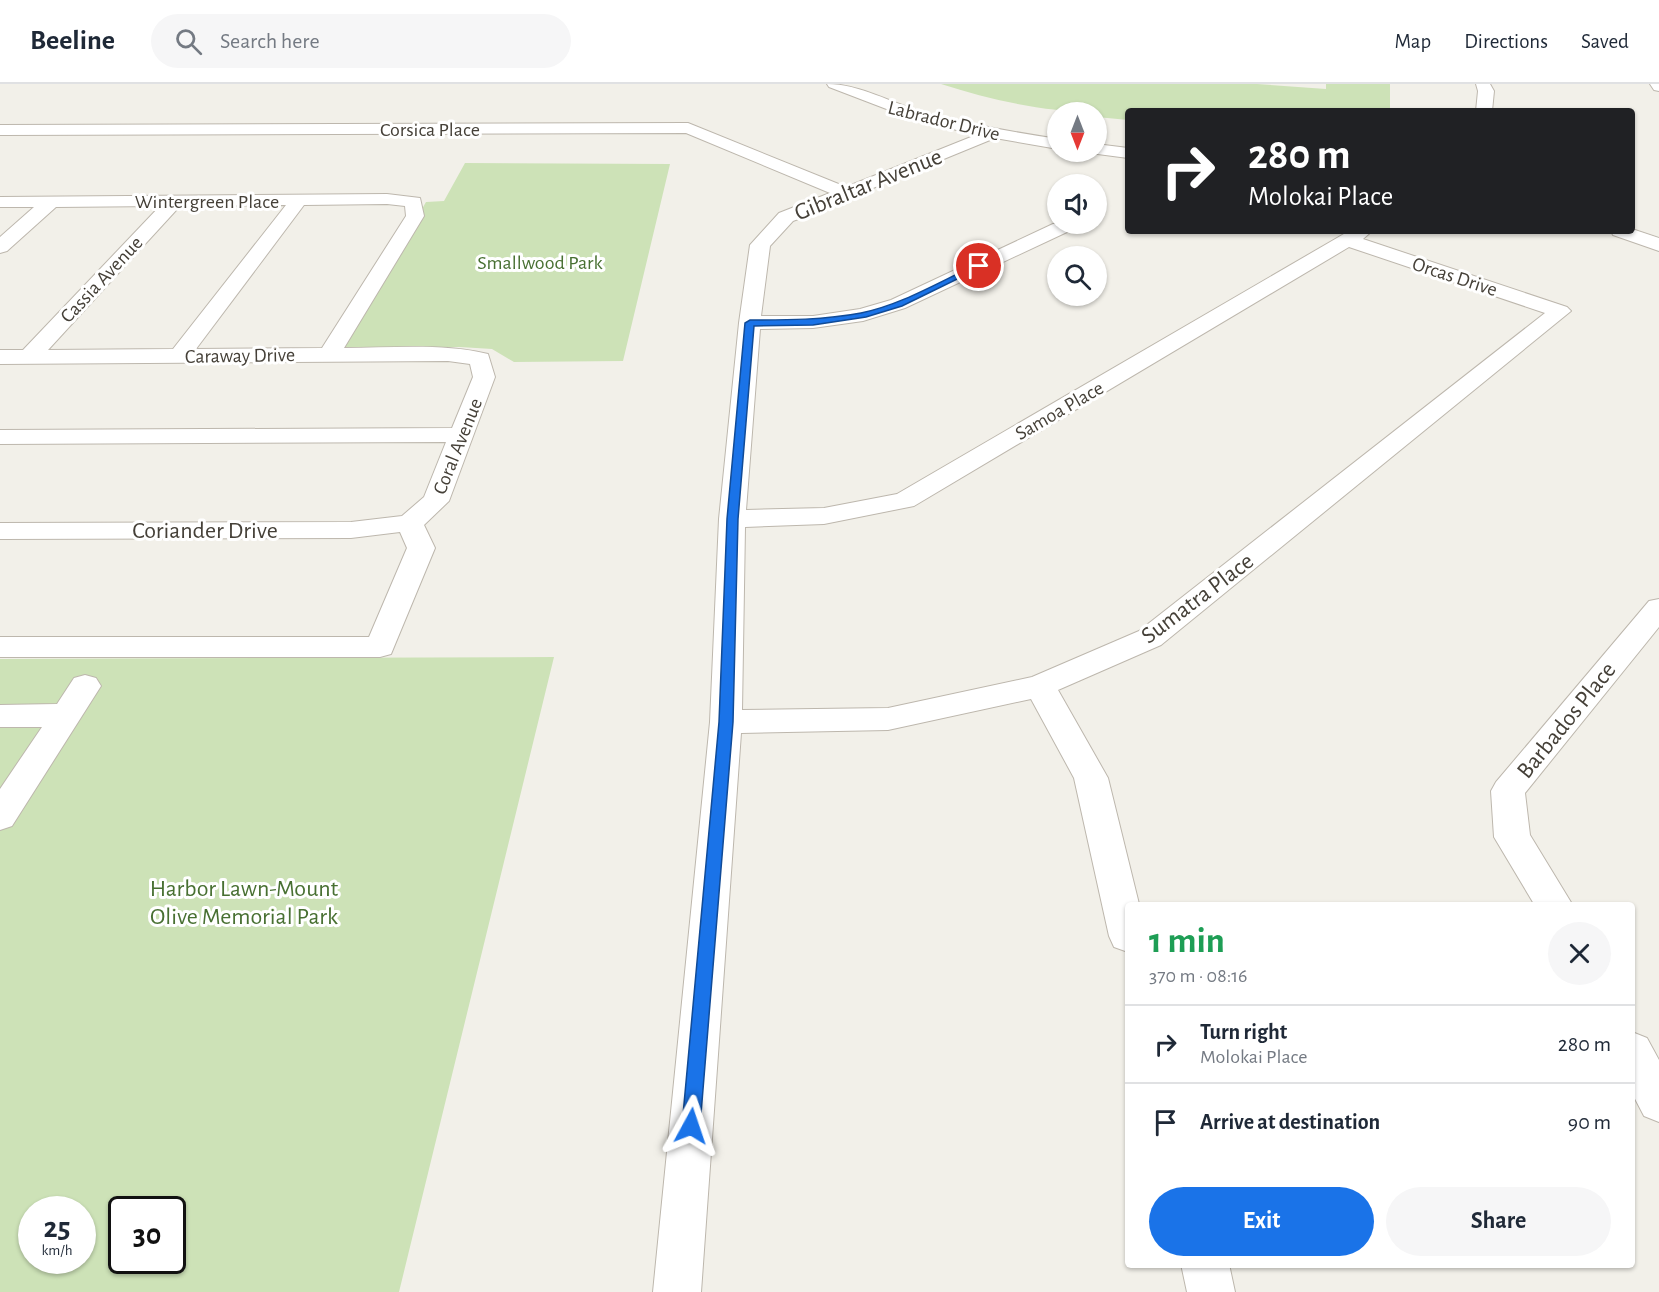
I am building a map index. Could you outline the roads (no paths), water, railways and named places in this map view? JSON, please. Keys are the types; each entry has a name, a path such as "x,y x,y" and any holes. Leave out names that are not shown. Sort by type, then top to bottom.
{"street":[{"name":"Labrador Drive","path":"834,84 863,98 927,118 992,134 1047,142"},
{"path":"1483,84 1486,91 1484,108"},
{"name":"Corsica Place","path":"0,129 688,128 848,194"},
{"name":"Gibraltar Avenue","path":"677,1292 726,722 732,519 750,323 760,245 786,216 848,194 992,134"},
{"path":"1107,150 1125,153"},
{"name":"Wintergreen Place","path":"0,202 387,199 414,201 415,216 329,355"},
{"path":"179,356 299,200"},
{"name":"Cassia Avenue","path":"28,357 174,201"},
{"path":"0,247 51,202"},
{"path":"750,323 813,322 881,310 1047,234"},
{"path":"1628,234 1659,245"},
{"name":"Orcas Drive","path":"1357,236 1560,311"},
{"name":"Samoa Place","path":"732,519 824,516 905,500 1357,236"},
{"name":"Sumatra Place","path":"726,722 888,719 1040,686 1150,638 1560,311"},
{"name":"Caraway Drive","path":"0,357 447,354 480,359"},
{"name":"Coral Avenue","path":"410,523 436,501 484,377 480,359"},
{"path":"0,437 462,435"},
{"path":"0,647 380,647 421,548 410,523"},
{"name":"Coriander Drive","path":"0,531 351,530 410,523"},
{"name":"Barbados Place","path":"1552,902 1512,837 1508,791 1659,608"},
{"path":"0,817 85,686"},
{"path":"1040,686 1091,778 1125,923"},
{"path":"0,716 66,715"},
{"path":"1635,1057 1659,1101"},
{"path":"1205,1268 1211,1292"}],"park label":[{"name":"Smallwood Park","path":"540,262"},
{"name":"Harbor Lawn-Mount Olive Memorial Park","path":"244,902"}]}
